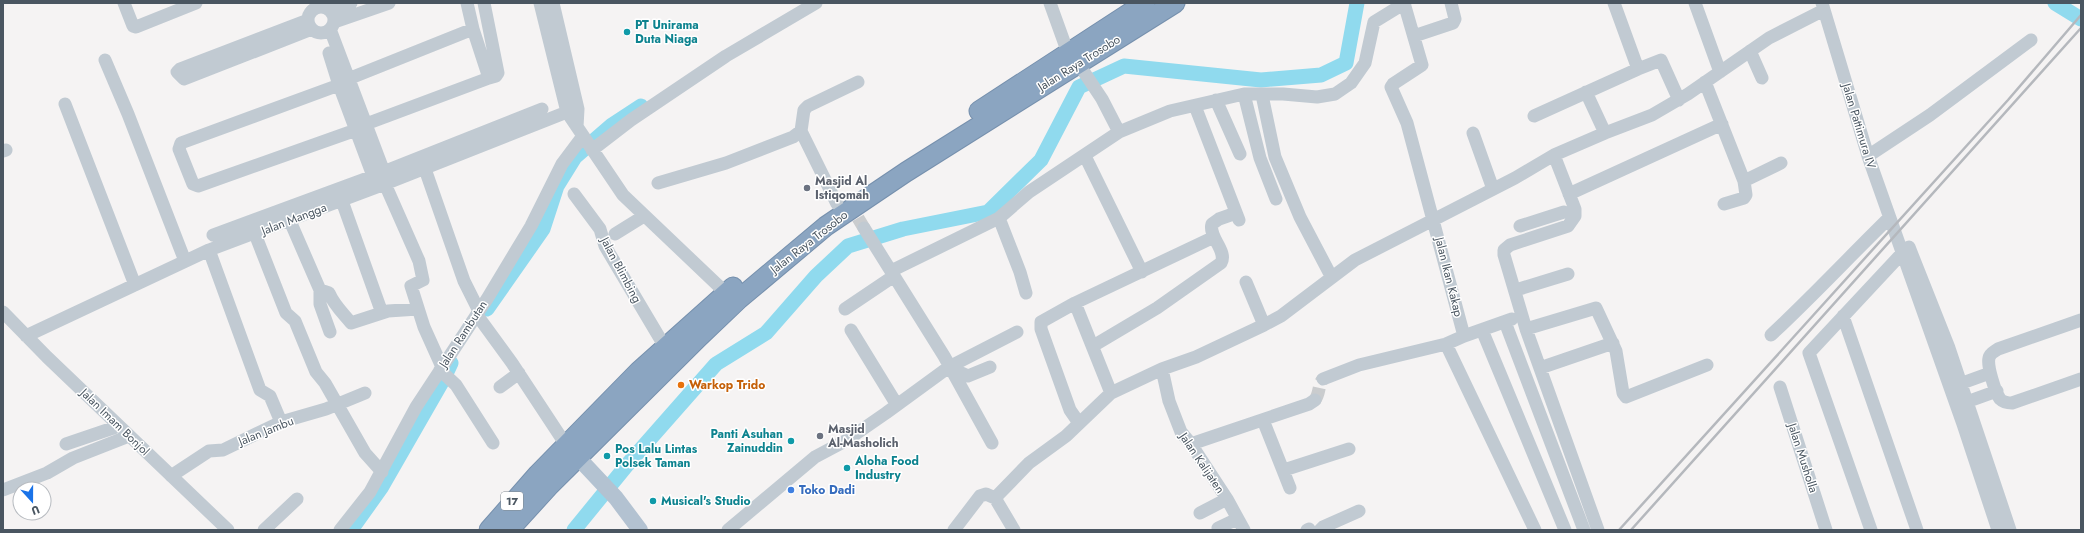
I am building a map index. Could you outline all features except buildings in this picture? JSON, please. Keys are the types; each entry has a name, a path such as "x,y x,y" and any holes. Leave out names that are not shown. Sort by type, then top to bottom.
{"highway":[{"name":"Jalan Raya Trosobo","path":"1077,63 1146,3"},
{"name":"Jalan Raya Trosobo","path":"572,451 665,347 790,239 855,218 1077,63 1175,3"},
{"name":"Jalan Raya Trosobo","path":"572,451 738,299 826,226 855,218"},
{"name":"17","path":"489,530 514,500 572,451"},
{"name":"17","path":"509,530 572,451"}],"main road":[{"path":"572,451 616,498 640,530"}],"street":[{"path":"124,3 133,26 136,27 196,3"},
{"path":"351,3 319,17 184,79 177,72 180,69 319,17 389,3"},
{"path":"467,3 473,29 489,78"},
{"path":"473,29 344,82 181,143 180,149 193,184 198,186 496,76 498,73 484,3"},
{"path":"540,3 567,112 622,195 726,293"},
{"path":"553,3 576,82 578,110 586,141"},
{"name":"Jalan Rambutan","path":"340,530 370,492 416,407 444,372 479,316 531,226 562,164 586,141 631,120 726,56 816,3"},
{"path":"1050,3 1077,63 1094,88 1119,132"},
{"path":"845,309 893,273 996,220 1029,192 1119,132 1170,111 1244,94 1283,94 1317,97 1335,94 1351,83 1365,63 1374,22 1405,3 1414,36 1453,23 1455,19 1452,3"},
{"path":"1614,3 1638,69"},
{"path":"1695,3 1720,72"},
{"path":"995,498 1029,463 1073,429 1111,393 1162,369 1196,357 1264,325 1281,316 1331,276 1355,260 1554,156 1605,133 1652,115 1679,100 1769,38 1823,6"},
{"name":"Jalan Pattimura IV","path":"1823,6 1868,156 1889,218 1904,249 1932,321"},
{"path":"319,17 381,177 419,261 423,276 422,280 411,286 424,327 444,372 456,385 493,443"},
{"name":"Jalan Ikan Kakap","path":"1414,36 1422,65 1393,84 1391,88 1407,123 1434,218 1464,336"},
{"path":"1868,156 1930,115 2031,40"},
{"path":"1750,51 1762,78"},
{"path":"105,60 128,114 185,261"},
{"path":"1534,116 1661,60 1679,100"},
{"path":"858,82 808,106 804,110 801,131 855,218 893,273 992,443"},
{"path":"1705,82 1744,181 1746,195 1744,198 1724,204"},
{"path":"1586,92 1605,133"},
{"path":"1244,94 1260,158 1276,199"},
{"path":"1262,95 1275,157 1300,217 1331,276"},
{"path":"1216,100 1240,154"},
{"path":"65,104 135,285"},
{"path":"1093,346 1157,308 1221,263 1222,256 1211,228 1213,222 1238,217 1195,106"},
{"path":"213,235 381,177 542,109"},
{"name":"Jalan Mangga","path":"26,336 209,250 342,201 381,177 425,169 567,112"},
{"path":"1520,226 1722,124"},
{"path":"658,183 726,163 793,137 801,131"},
{"path":"1473,133 1493,189"},
{"path":"1085,156 1142,272"},
{"path":"1554,156 1568,203 1561,228"},
{"path":"1744,181 1781,163"},
{"path":"425,169 464,281 479,316 572,451"},
{"name":"Jalan Blimbing","path":"574,194 600,229 606,246 665,347"},
{"path":"342,201 382,313"},
{"path":"1568,203 1575,209 1575,227 1568,226 1510,245 1504,250 1504,255 1516,290 1526,329 1598,530"},
{"path":"616,234 644,216"},
{"path":"1771,335 1811,298 1839,267 1889,218"},
{"path":"996,220 1018,266 1026,293"},
{"path":"290,221 308,267 320,290 320,304 330,332"},
{"path":"255,234 286,313 294,321 316,372 325,384 365,453 382,472"},
{"path":"1073,429 1070,410 1040,326 1043,319 1214,237"},
{"path":"1871,530 1809,353 1904,249"},
{"path":"209,250 260,390 270,396 281,422"},
{"path":"1516,290 1568,274"},
{"path":"1246,282 1264,325"},
{"path":"320,290 329,293 334,305 343,312 351,323 382,313 418,308"},
{"path":"1074,303 1093,346 1111,393"},
{"path":"1526,329 1596,308 1613,344 1626,397 1707,365"},
{"name":"Jalan Imam Bonjol","path":"3,312 129,436 228,530"},
{"path":"1323,379 1359,365 1446,344 1523,315"},
{"path":"1843,316 1917,530"},
{"path":"2081,320 1992,352 1989,358 1990,374 2000,399 2006,403 2012,403 2081,378"},
{"path":"1932,321 1962,384 1968,402 1998,530"},
{"path":"1932,321 1955,407 2010,530"},
{"path":"1505,322 1584,530"},
{"path":"851,330 897,405"},
{"path":"1482,330 1546,480 1565,530"},
{"path":"728,530 815,458 847,440 949,368 1017,332"},
{"path":"1446,344 1536,530"},
{"path":"1540,368 1613,344"},
{"path":"949,368 968,376 990,367"},
{"name":"Jalan Kalijaten","path":"1162,369 1169,400 1181,432 1191,444 1227,499 1240,524"},
{"path":"500,387 519,373"},
{"path":"1949,389 1990,374"},
{"name":"Jalan Musholla","path":"1780,387 1826,530"},
{"path":"1955,407 1997,391"},
{"name":"Jalan Jambu","path":"171,476 209,451 222,450 281,422 336,405 365,393"},
{"path":"1191,444 1309,404 1315,400"},
{"path":"1263,420 1290,488"},
{"path":"66,444 119,426"},
{"path":"3,490 47,473 73,458 129,436"},
{"path":"1284,470 1349,449"},
{"path":"954,530 980,496 986,494 995,498 1014,530"},
{"path":"264,530 297,499"},
{"path":"1200,513 1227,499"},
{"path":"1312,530 1360,511"},
{"path":"1218,528 1240,524"}],"waterway":[{"path":"574,530 627,465 716,364 766,333 816,276 848,246 903,229 988,212 1041,160 1079,87 1124,66 1261,80 1321,75 1346,63 1357,3"},
{"path":"2055,3 2081,19"},
{"path":"487,309 543,229 557,186 575,157 612,125 641,106"},
{"path":"351,530 381,488 443,380 451,363"}],"tunnel":[{"path":"858,218 864,228"},
{"path":"1315,400 1323,379"}],"railway":[{"path":"1619,530 2008,100 2081,15"},
{"path":"1631,530 2081,28"}],"place":[{"name":"PT Unirama Duta Niaga","path":"627,32"},
{"name":"Masjid Al Istiqomah","path":"807,188"},
{"name":"Warkop Trido","path":"681,385"},
{"name":"Masjid Al-Masholich","path":"820,436"},
{"name":"Panti Asuhan Zainuddin","path":"791,441"},
{"name":"Pos Lalu Lintas Polsek Taman","path":"607,456"},
{"name":"Aloha Food Industry","path":"847,468"},
{"name":"Toko Dadi","path":"791,490"},
{"name":"Musical's Studio","path":"653,501"}]}
